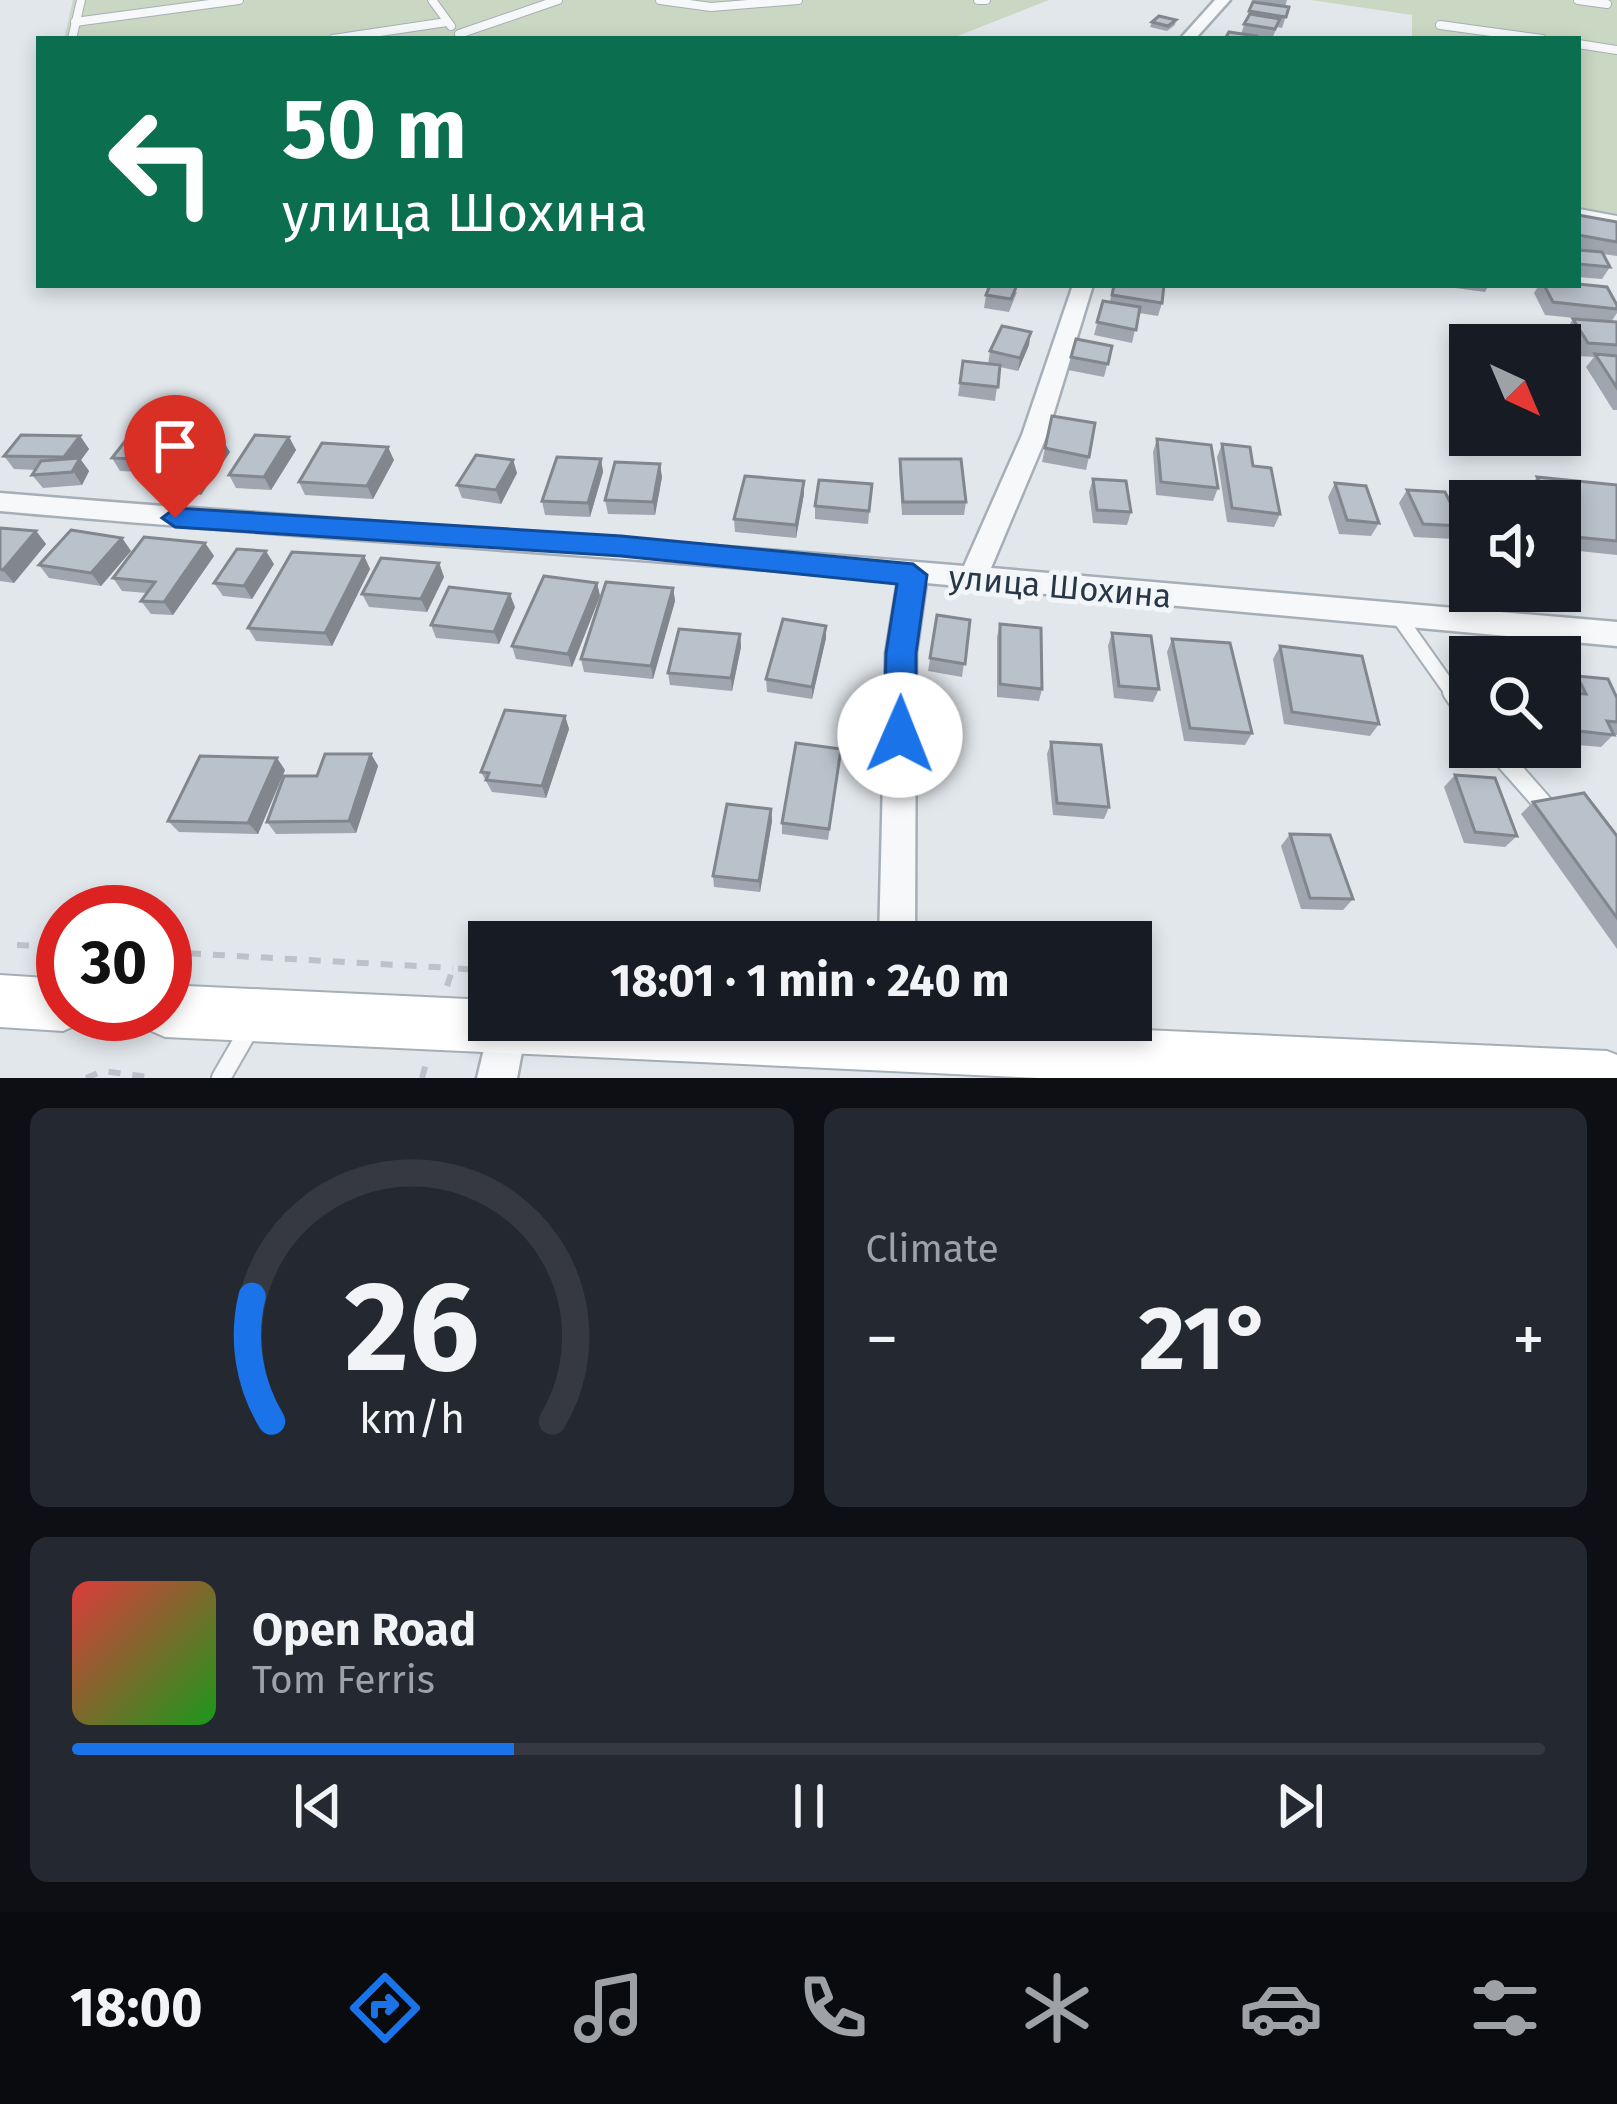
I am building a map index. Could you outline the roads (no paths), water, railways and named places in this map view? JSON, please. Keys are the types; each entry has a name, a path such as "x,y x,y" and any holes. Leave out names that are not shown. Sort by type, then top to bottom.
{"main road":[{"path":"0,1001 36,1003"},
{"path":"192,1012 256,1016 502,1054 745,1041"},
{"path":"1005,1041 1430,1072 1607,1078"}],"street":[{"path":"1190,36 1223,0"},
{"path":"971,580 1003,520 1049,402 1082,288"},
{"name":"улица Шохина","path":"0,502 262,525 621,546 1617,634"},
{"path":"897,921 901,653 913,575"}],"lane":[{"path":"72,36 81,0"},
{"path":"75,22 239,0"},
{"path":"432,0 459,36"},
{"path":"463,36 559,0"},
{"path":"670,1 746,6 799,0"},
{"path":"1578,0 1605,2 1617,19"},
{"path":"353,36 447,22"},
{"path":"1439,25 1520,36"},
{"path":"1581,44 1617,50"},
{"path":"1581,215 1617,221"},
{"path":"1398,616 1449,688"},
{"path":"1512,768 1545,806"},
{"path":"221,1078 256,1016"}]}
